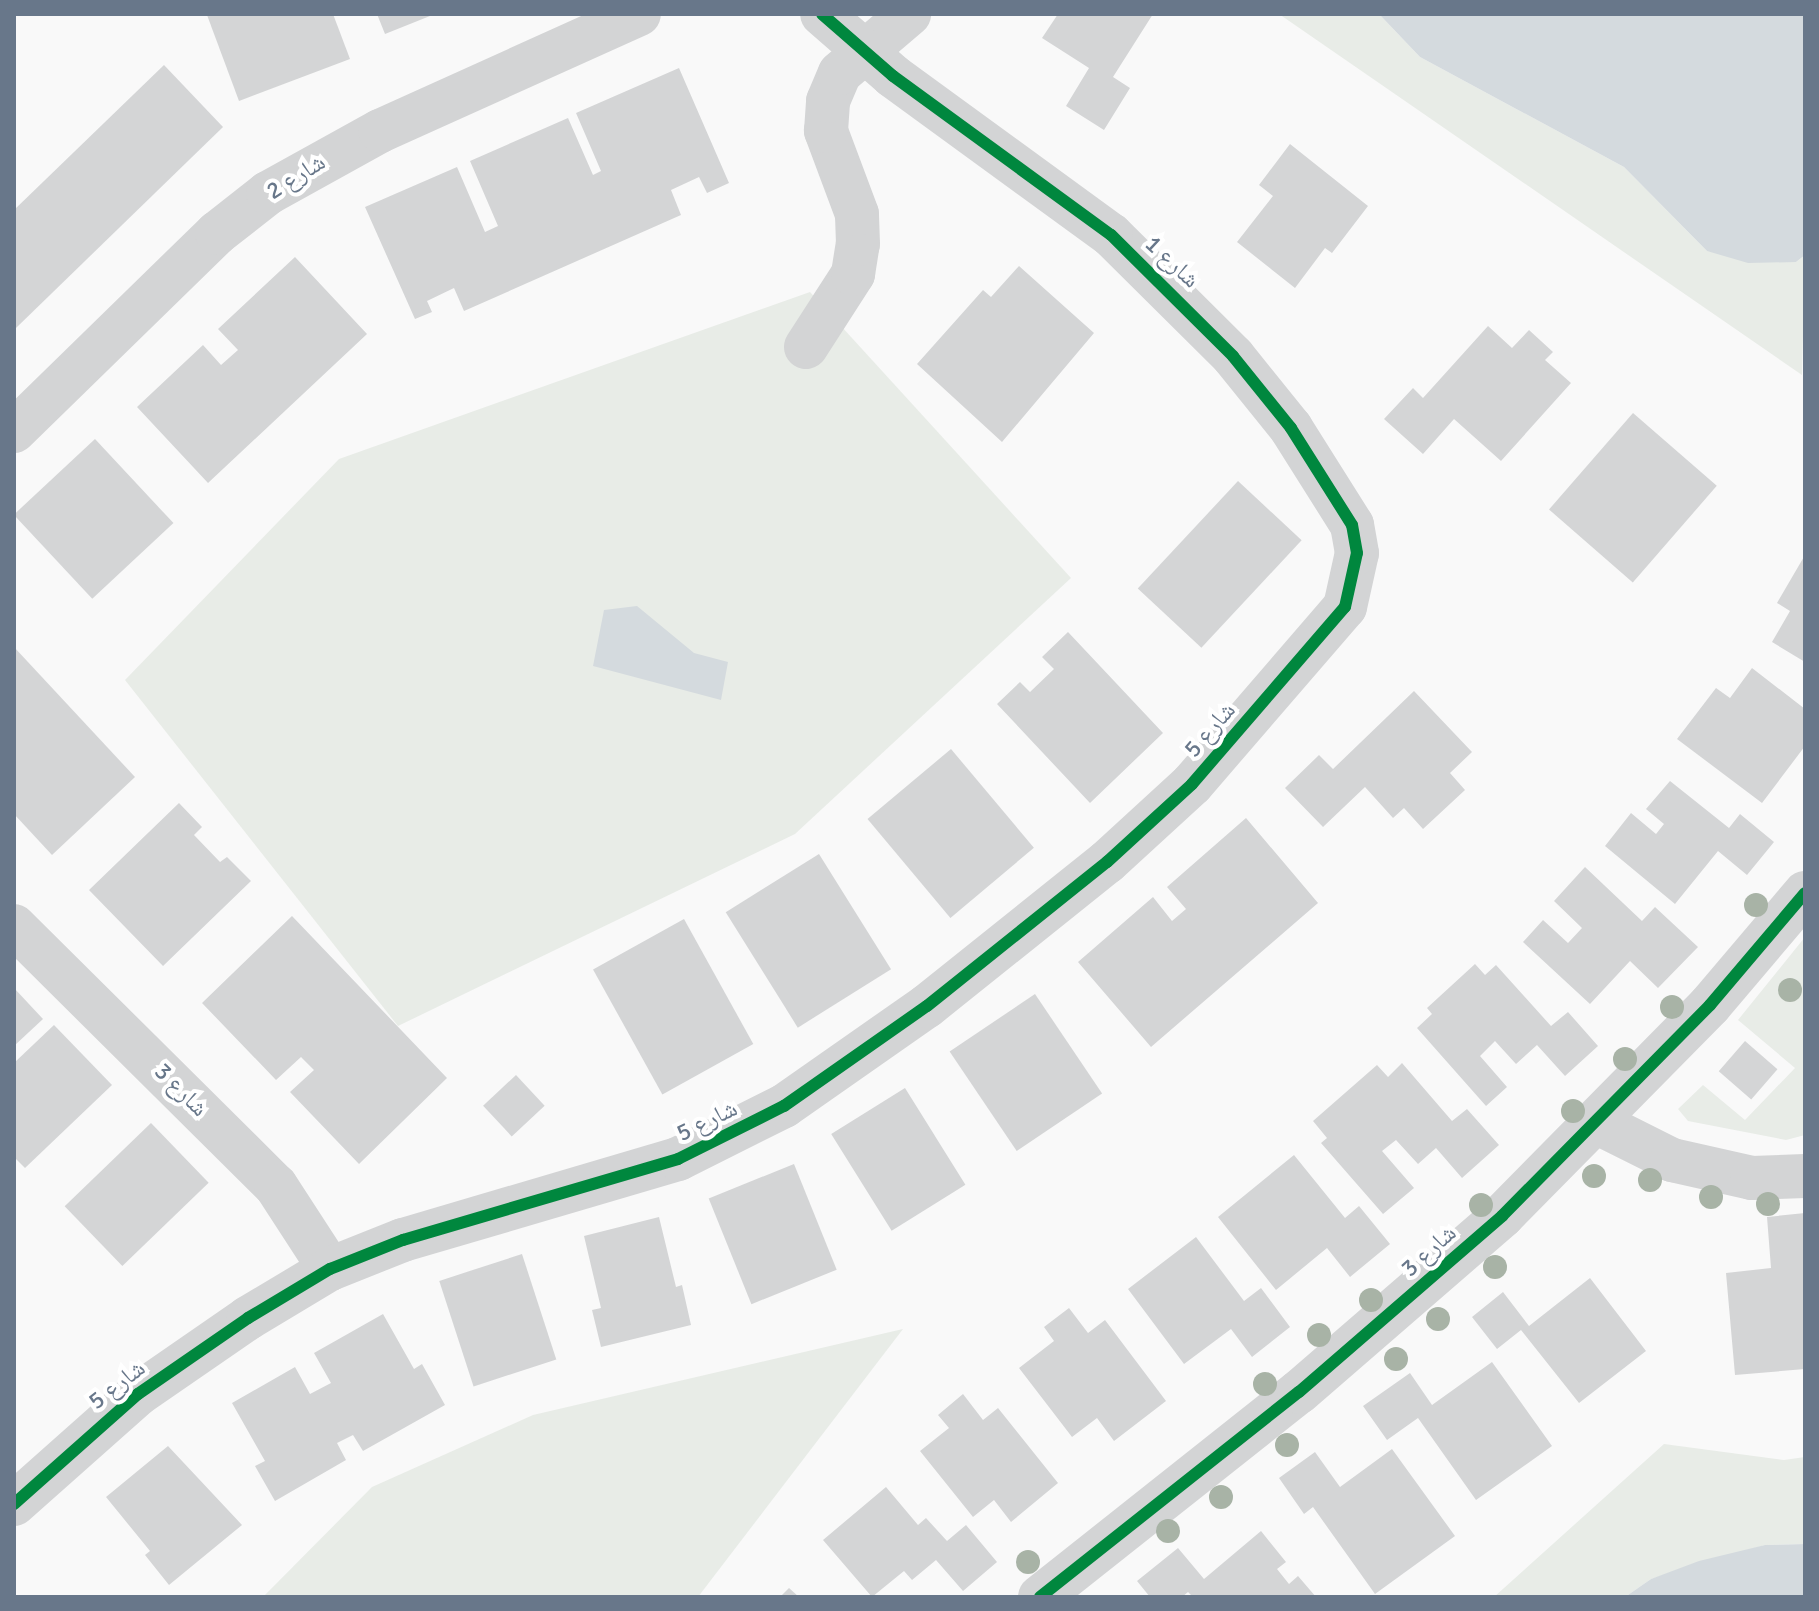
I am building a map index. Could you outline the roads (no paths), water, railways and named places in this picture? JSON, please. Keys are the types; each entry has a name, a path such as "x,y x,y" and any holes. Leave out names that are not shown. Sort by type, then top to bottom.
{"street":[{"name":"شارع 2","path":"14,431 217,233 268,193 380,131 639,14"},
{"name":"شارع 1","path":"822,14 861,51 1111,235 1233,356 1291,428 1352,525 1355,580 1329,629"},
{"path":"806,347 853,274 857,214 826,131 828,101 840,73 861,51 909,14"},
{"name":"شارع 5","path":"14,1504 138,1394 248,1318 330,1269 403,1240 678,1159 784,1106 927,1006 1107,862 1192,784 1329,629"},
{"name":"شارع 3","path":"1040,1597 1356,1344 1598,1123 1710,1005 1805,893"},
{"name":"شارع 3","path":"14,926 276,1186 330,1269"},
{"path":"1598,1123 1672,1160 1752,1178 1805,1176"}]}
